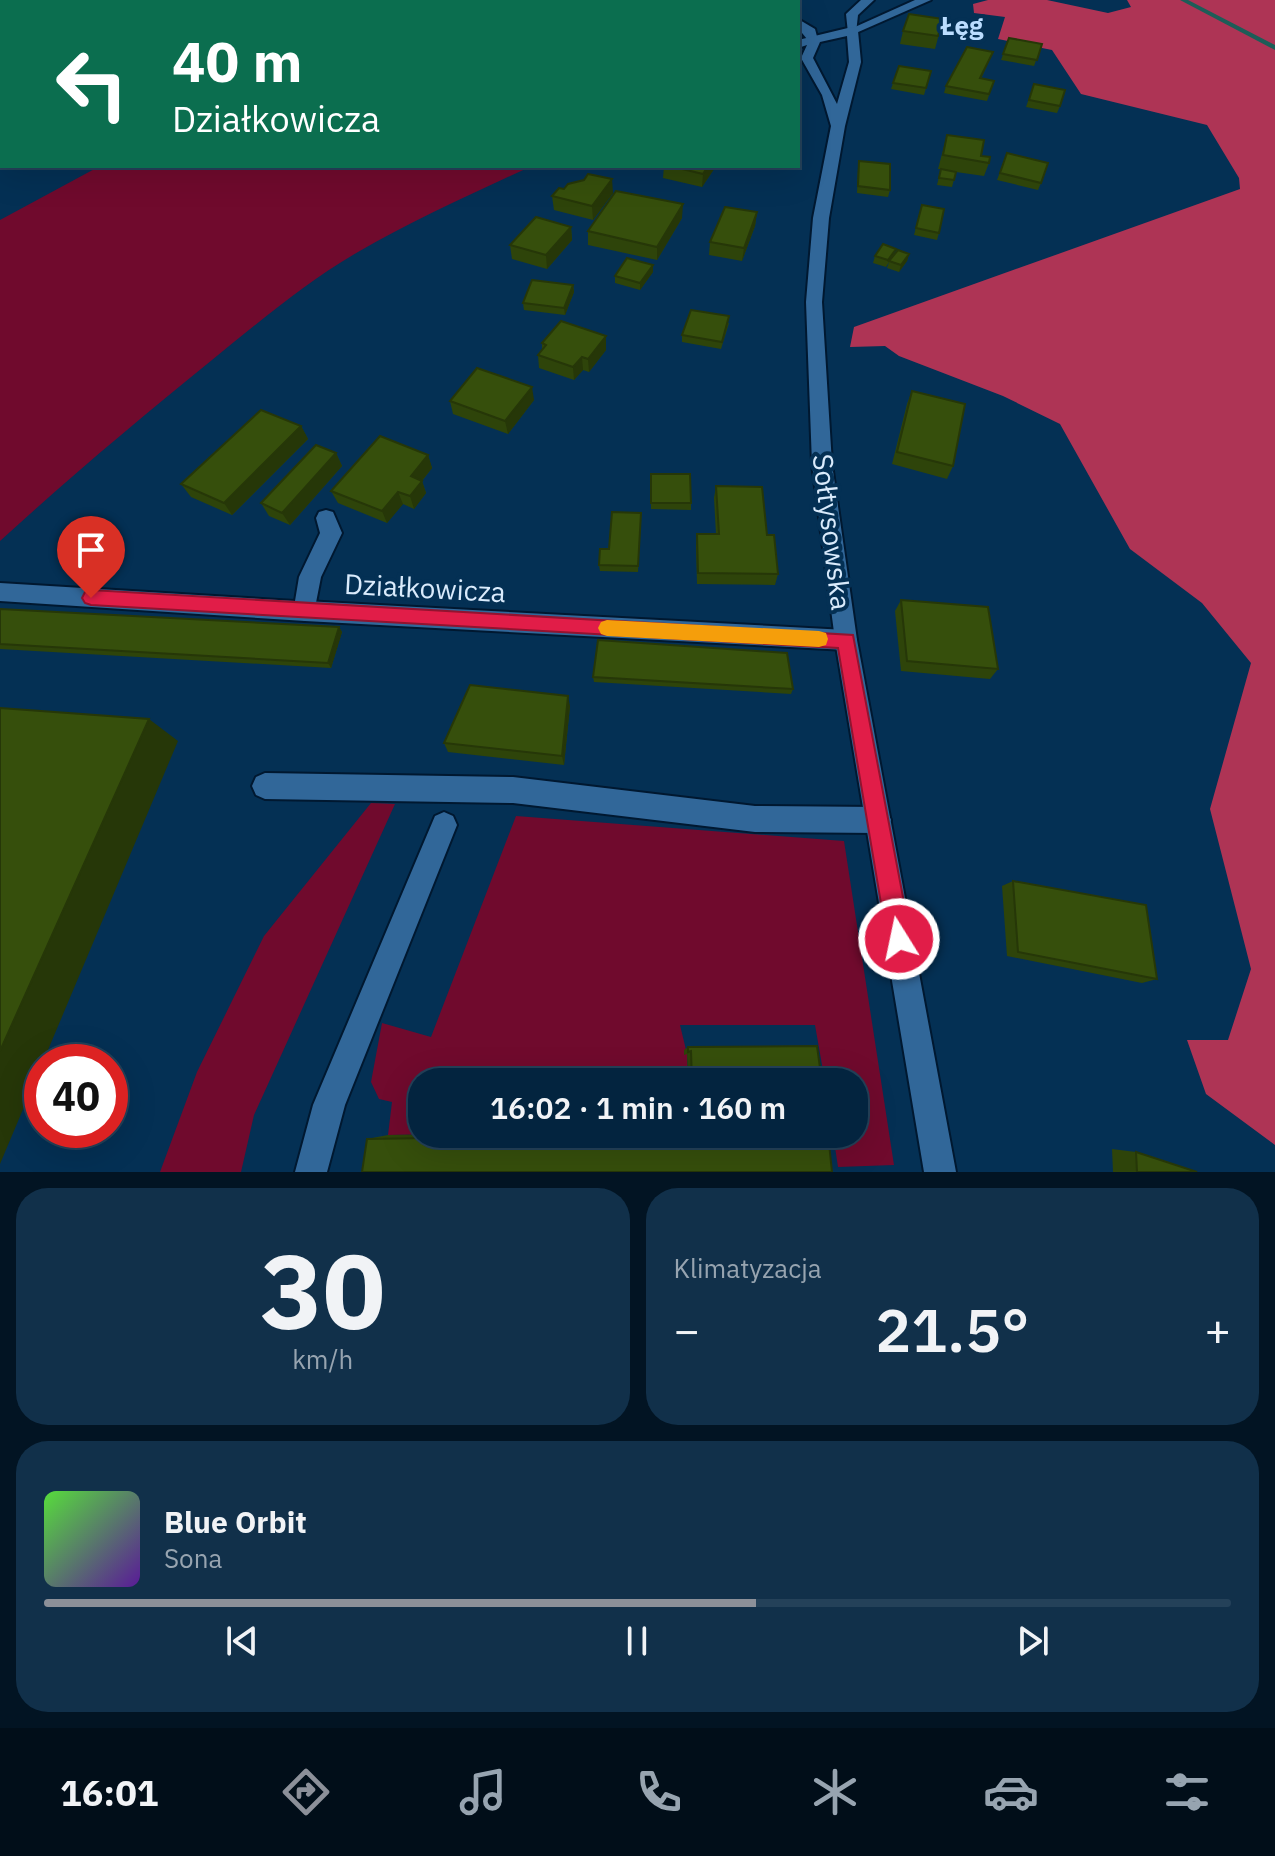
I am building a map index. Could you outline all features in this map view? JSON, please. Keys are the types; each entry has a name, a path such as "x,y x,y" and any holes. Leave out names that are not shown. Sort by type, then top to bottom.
{"street":[{"path":"852,31 852,14 868,0"},
{"path":"800,44 852,31 925,0"},
{"path":"800,24 811,32 815,41"},
{"name":"Sołtysowska","path":"852,31 854,74 838,126 821,218 814,302 822,464 846,640 940,1172"},
{"path":"815,41 807,55 815,76 828,95 838,126"},
{"path":"800,71 815,76"},
{"path":"305,611 310,577 331,533 326,518"},
{"name":"Działkowicza","path":"0,592 846,640"},
{"path":"265,786 513,790 755,819 878,820"},
{"path":"311,1172 329,1105 444,825"}],"shaded area":[{"path":"988,0 1047,0 1108,13 1131,7 1127,0 1275,0 1275,1145 1206,1094 1187,1040 1228,1040 1251,969 1210,809 1251,663 1202,603 1130,549 1060,424 1003,396 899,356 885,346 850,347 854,327 1240,189 1239,178 1207,125 1081,94 1052,50 998,39 1005,17 974,13 973,4"},
{"path":"96,168 528,168 401,229 320,276 158,404 0,541 0,220"},
{"path":"371,803 395,804 254,1115 241,1172 160,1172 197,1072 264,936"},
{"path":"516,816 844,841 894,1165 838,1167 835,1148 868,1148 868,1068 823,1068 815,1025 680,1025 688,1068 408,1068 408,1135 388,1135 392,1102 379,1099 371,1082 382,1023 431,1037"}],"building":[{"path":"909,14 943,19 938,36 903,31"},
{"path":"1009,38 1042,44 1037,60 1003,54"},
{"path":"967,47 993,52 980,78 994,81 989,94 946,86"},
{"path":"899,66 931,71 926,88 893,83"},
{"path":"1034,84 1065,90 1060,106 1029,100"},
{"path":"947,135 984,140 981,156 990,157 989,163 943,155"},
{"path":"1007,153 1048,163 1041,183 1000,173"},
{"path":"859,161 890,164 890,190 858,186"},
{"path":"678,168 707,168 703,174"},
{"path":"941,169 956,172 954,180 939,178"},
{"path":"588,174 612,179 592,206 552,196 559,188 564,189 568,184 584,180"},
{"path":"616,191 683,204 657,247 588,231"},
{"path":"922,205 944,209 939,233 916,228"},
{"path":"725,207 757,212 744,248 710,242"},
{"path":"536,217 571,227 546,255 510,245"},
{"path":"883,244 896,249 888,260 875,256"},
{"path":"898,250 909,254 901,265 889,261"},
{"path":"627,258 653,265 640,283 615,276"},
{"path":"532,280 573,285 564,308 523,303"},
{"path":"691,310 729,316 722,342 682,335"},
{"path":"561,321 606,336 588,359 582,357 573,367 538,355 546,345 542,343"},
{"path":"477,368 532,387 505,421 450,401"},
{"path":"912,391 965,404 953,466 897,452"},
{"path":"261,410 301,426 224,503 181,484"},
{"path":"380,436 428,455 411,476 422,481 410,496 398,492 382,511 331,491"},
{"path":"316,445 336,453 282,513 261,503"},
{"path":"651,474 690,474 691,503 651,503"},
{"path":"716,486 762,487 767,535 774,535 778,574 698,573 697,534 719,534"},
{"path":"612,512 641,513 638,566 599,565 600,549 609,549"},
{"path":"901,600 988,607 998,669 907,661"},
{"path":"0,609 339,627 328,663 0,644"},
{"path":"598,640 787,653 793,689 593,677"},
{"path":"470,685 568,696 562,756 444,743"},
{"path":"0,708 149,719 0,1051"},
{"path":"1013,881 1146,905 1157,979 1018,952"},
{"path":"817,1046 820,1068 692,1068 688,1047"},
{"path":"408,1138 408,1148 829,1148 832,1172 362,1172 367,1139"},
{"path":"1136,1152 1197,1172 1137,1172"}],"waterway":[{"path":"1183,0 1275,48"}],"slow traffic":[{"path":"607,628 819,639"}],"district":[{"name":"Łęg","path":"962,26"}],"route":[{"path":"91,598 846,640 899,939"}]}
